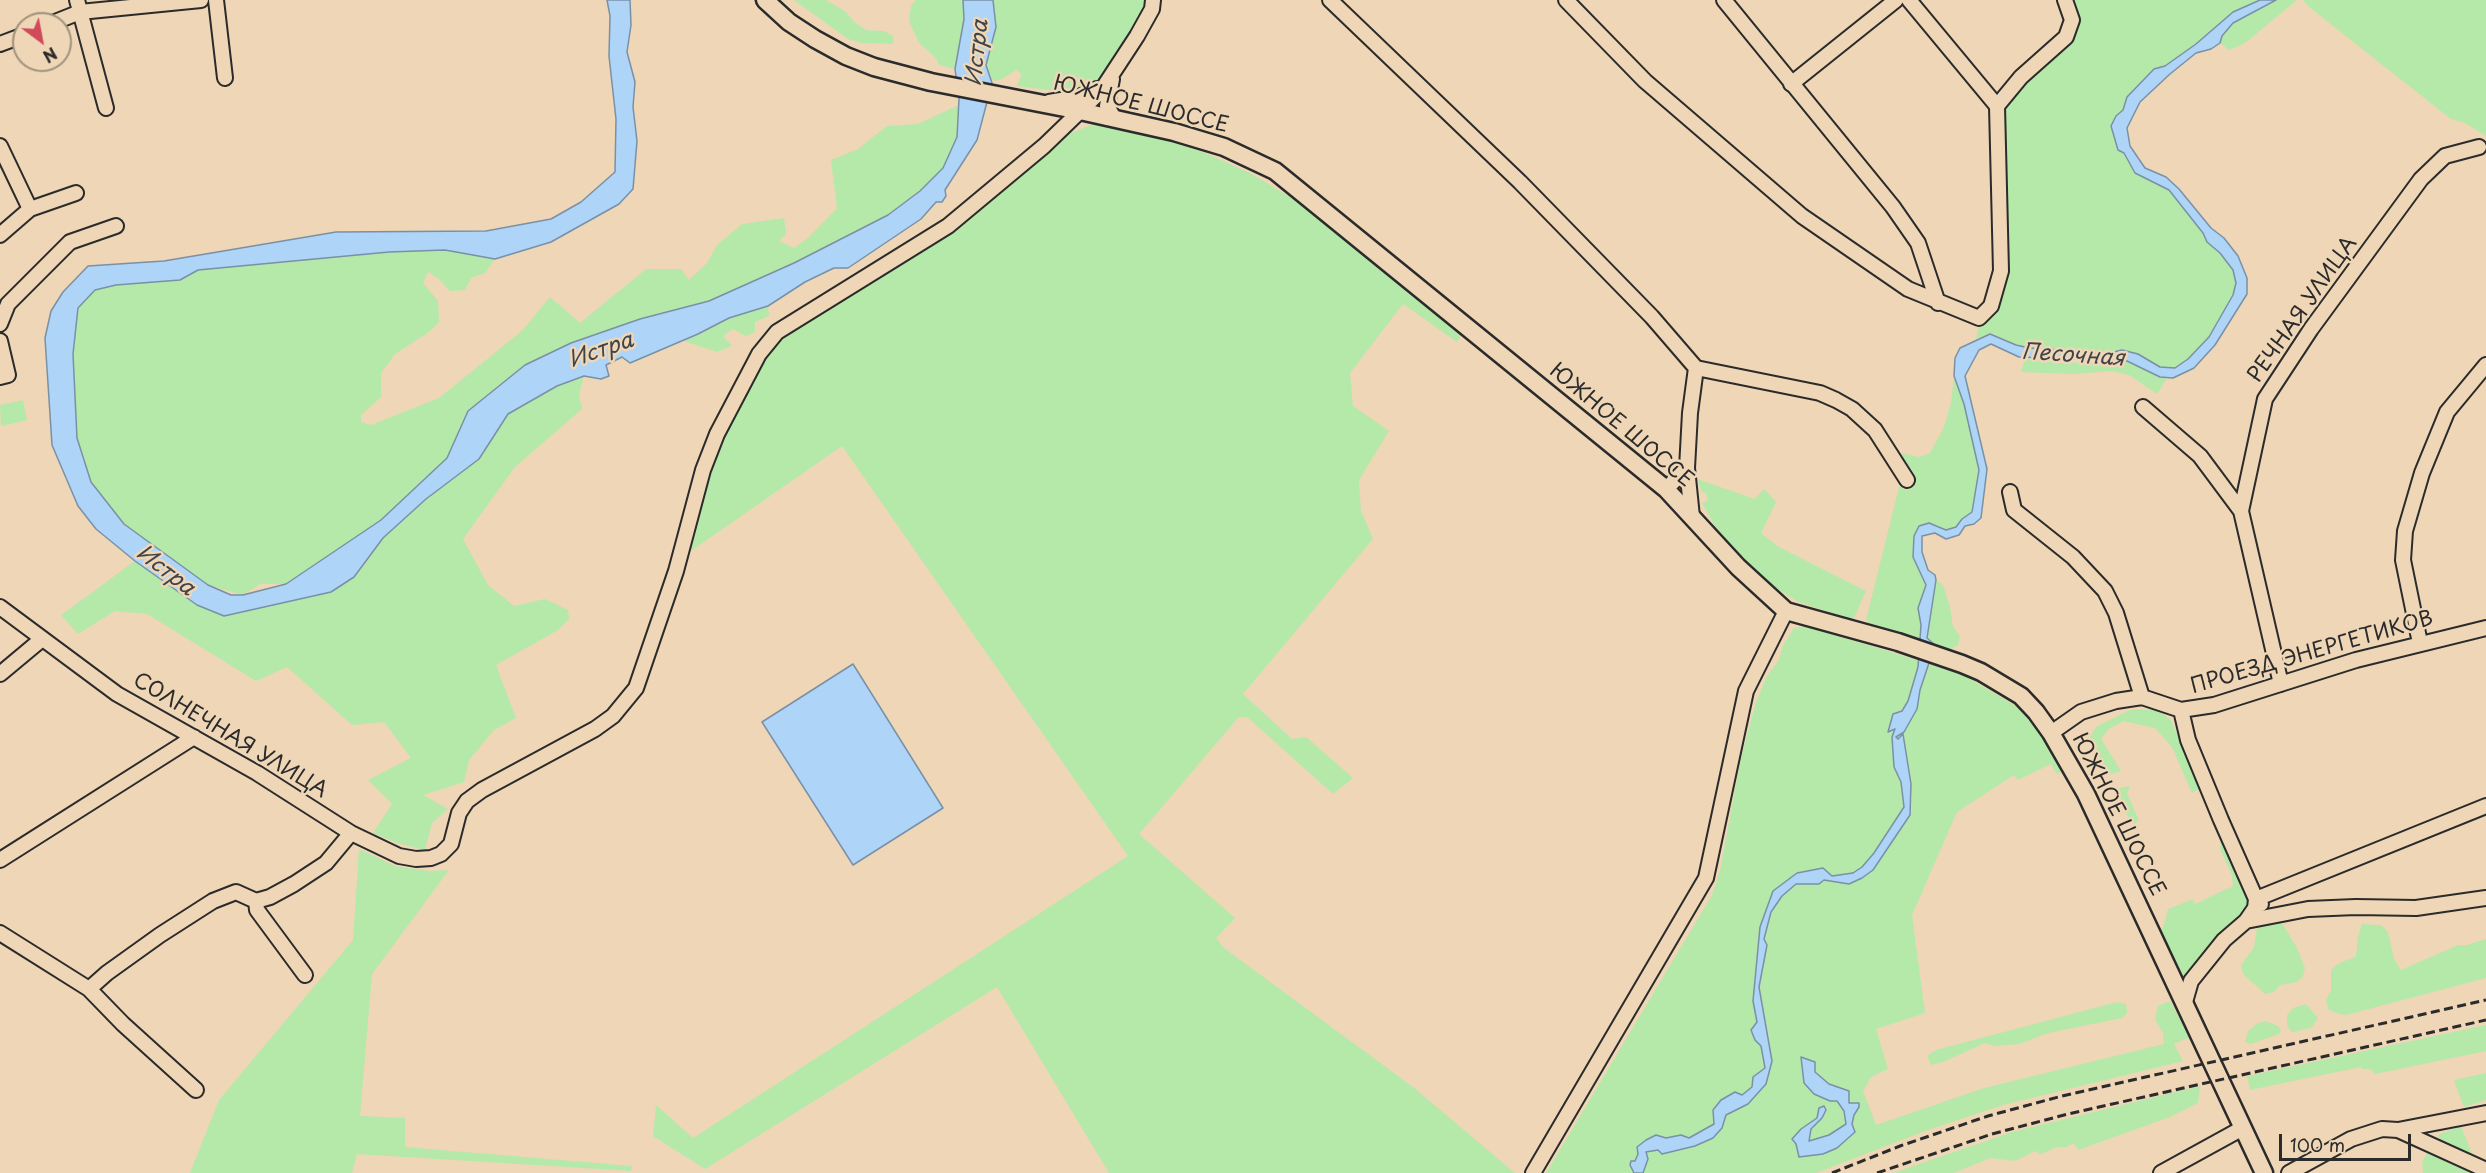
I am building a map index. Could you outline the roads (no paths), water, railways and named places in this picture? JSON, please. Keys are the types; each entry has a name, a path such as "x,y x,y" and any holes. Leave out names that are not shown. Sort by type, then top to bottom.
{"main road":[{"name":"ЮЖНОЕ ШОССЕ","path":"765,0 798,28 846,56 874,67 931,82 1038,102 1174,132 1224,147 1275,171 1666,489 1738,567 1786,611 1898,642 1962,664 1981,672 2020,696 2051,733 2086,794 2264,1173"}],"street":[{"path":"106,108 78,6 201,0"},
{"path":"216,0 225,78"},
{"path":"1057,132 1101,91 1147,18 1154,0"},
{"path":"1330,0 1520,182 1652,317 1696,368 1820,393 1836,400 1852,409 1875,430 1907,480"},
{"path":"1566,0 1645,81 1802,216 1908,289 1979,318 1991,306 2001,271 1997,106 1909,0"},
{"path":"1724,0 1893,207 1918,243 1938,303"},
{"path":"1791,84 1896,0"},
{"path":"1997,106 2022,77 2066,37 2072,20 2065,0"},
{"path":"1038,102 1066,100 1091,93 1114,71"},
{"path":"1057,132 1083,121 1113,118 1107,106 1114,71"},
{"path":"1038,102 1054,111 1058,117 1057,132"},
{"name":"СОЛНЕЧНАЯ УЛИЦА","path":"0,608 117,694 257,772 351,833 399,856 416,859 431,858 441,854 451,844 459,813 467,801 482,790 596,729 613,716 636,688 676,571 703,470 717,434 759,354 777,332 948,226 1044,146 1057,132"},
{"path":"0,146 30,209"},
{"name":"РЕЧНАЯ УЛИЦА","path":"2281,684 2241,511 2265,399 2311,329 2421,179 2445,156 2479,147"},
{"path":"0,235 30,209 76,193"},
{"path":"0,324 8,304 70,242 116,226"},
{"path":"0,341 8,375 0,377"},
{"path":"2420,643 2403,560 2405,531 2422,473 2447,412 2486,365"},
{"path":"1692,518 1687,468 1690,413 1696,368"},
{"path":"2143,407 2200,456 2241,511"},
{"path":"1666,489 1687,468"},
{"path":"2010,492 2014,510 2073,557 2105,591 2116,613 2142,698"},
{"path":"1533,1173 1706,878 1746,691 1786,611"},
{"name":"ПРОЕЗД ЭНЕРГЕТИКОВ","path":"2051,733 2081,712 2116,701 2142,698 2181,710 2214,705 2356,660 2486,628"},
{"path":"0,674 42,639"},
{"path":"2181,710 2188,740 2256,899 2273,915"},
{"path":"0,860 194,737"},
{"path":"2256,899 2486,806"},
{"path":"89,989 107,973 160,935 213,901 236,892 256,901 286,889 326,863 351,833"},
{"path":"2246,921 2308,909 2416,908 2486,898"},
{"path":"2185,1002 2191,981 2223,940 2246,921 2255,908 2256,899"},
{"path":"256,901 257,910 305,975"},
{"path":"0,933 89,989 123,1024 196,1090"},
{"path":"2289,1173 2351,1140 2382,1130 2398,1130 2486,1113"},
{"path":"2161,1173 2239,1124"},
{"path":"2398,1130 2486,1170"}],"water":[{"name":"Истра","path":"607,0 630,0 631,25 627,52 635,82 633,107 637,141 633,189 619,204 551,242 495,259 445,250 389,252 198,270 180,280 116,285 95,290 78,308 73,354 77,438 91,482 124,524 208,585 231,595 243,595 286,584 381,520 447,458 468,411 525,365 571,343 640,319 709,301 794,263 888,215 920,191 943,168 957,137 959,99 955,69 964,19 963,0 993,0 996,27 986,65 992,83 977,140 945,190 946,196 942,202 936,202 921,219 848,268 834,268 805,282 768,306 729,318 630,363 622,357 606,365 609,376 601,379 584,376 557,386 508,414 479,459 426,499 383,538 354,577 331,592 224,616 197,605 135,561 96,529 78,506 52,445 45,338 51,311 63,292 88,266 164,261 336,232 486,231 551,219 581,202 615,172 616,119 609,56 610,16"},
{"name":"Песочная","path":"2260,0 2276,0 2233,23 2222,36 2220,43 2211,49 2196,53 2170,74 2140,102 2127,128 2130,146 2145,168 2166,177 2179,189 2238,256 2247,278 2247,294 2215,345 2194,368 2173,378 2160,377 2127,361 2019,357 1991,344 1979,350 1965,376 1987,469 1981,518 1974,524 1965,526 1959,535 1946,539 1935,533 1922,536 1922,552 1928,570 1935,575 1936,580 1927,638 1935,645 1920,690 1917,709 1904,732 1896,737 1898,739 1903,734 1911,784 1910,815 1873,870 1862,878 1849,884 1824,880 1819,884 1796,884 1782,896 1771,912 1764,939 1767,945 1759,987 1772,1061 1766,1084 1748,1104 1726,1115 1722,1128 1713,1138 1695,1146 1662,1154 1658,1150 1646,1152 1648,1159 1643,1173 1634,1173 1630,1165 1638,1154 1637,1147 1656,1135 1666,1138 1681,1135 1689,1138 1714,1124 1713,1110 1721,1100 1735,1092 1742,1095 1752,1087 1753,1077 1765,1068 1761,1046 1755,1040 1751,1030 1757,1022 1753,1001 1760,927 1773,891 1797,873 1823,868 1832,876 1853,873 1862,867 1874,853 1904,807 1901,782 1894,767 1892,737 1895,729 1888,732 1893,714 1902,711 1908,701 1918,667 1921,625 1918,608 1926,585 1913,557 1914,536 1919,526 1929,523 1946,530 1956,527 1972,512 1979,470 1964,404 1954,376 1955,358 1960,348 1990,334 2029,348 2102,355 2122,350 2138,354 2160,367 2175,368 2188,359 2209,337 2233,295 2236,283 2233,270 2220,253 2207,242 2203,233 2169,190 2135,173 2124,153 2118,150 2111,126 2116,116 2123,110 2127,97 2154,69 2165,66 2196,44 2233,12"},
{"path":"853,664 943,808 853,865 762,722"},
{"path":"1801,1057 1815,1062 1815,1072 1829,1084 1849,1091 1849,1103 1859,1103 1859,1107 1852,1124 1855,1132 1837,1148 1823,1154 1799,1157 1796,1144 1792,1139 1801,1129 1817,1118 1819,1108 1824,1106 1826,1110 1822,1118 1811,1129 1809,1141 1829,1135 1846,1124 1844,1111 1837,1101 1830,1101 1814,1094 1804,1083"}],"railway":[{"path":"1832,1173 1900,1146 1988,1116 2062,1096 2486,1000"},
{"path":"1877,1173 1992,1134 2068,1114 2486,1020"}]}
